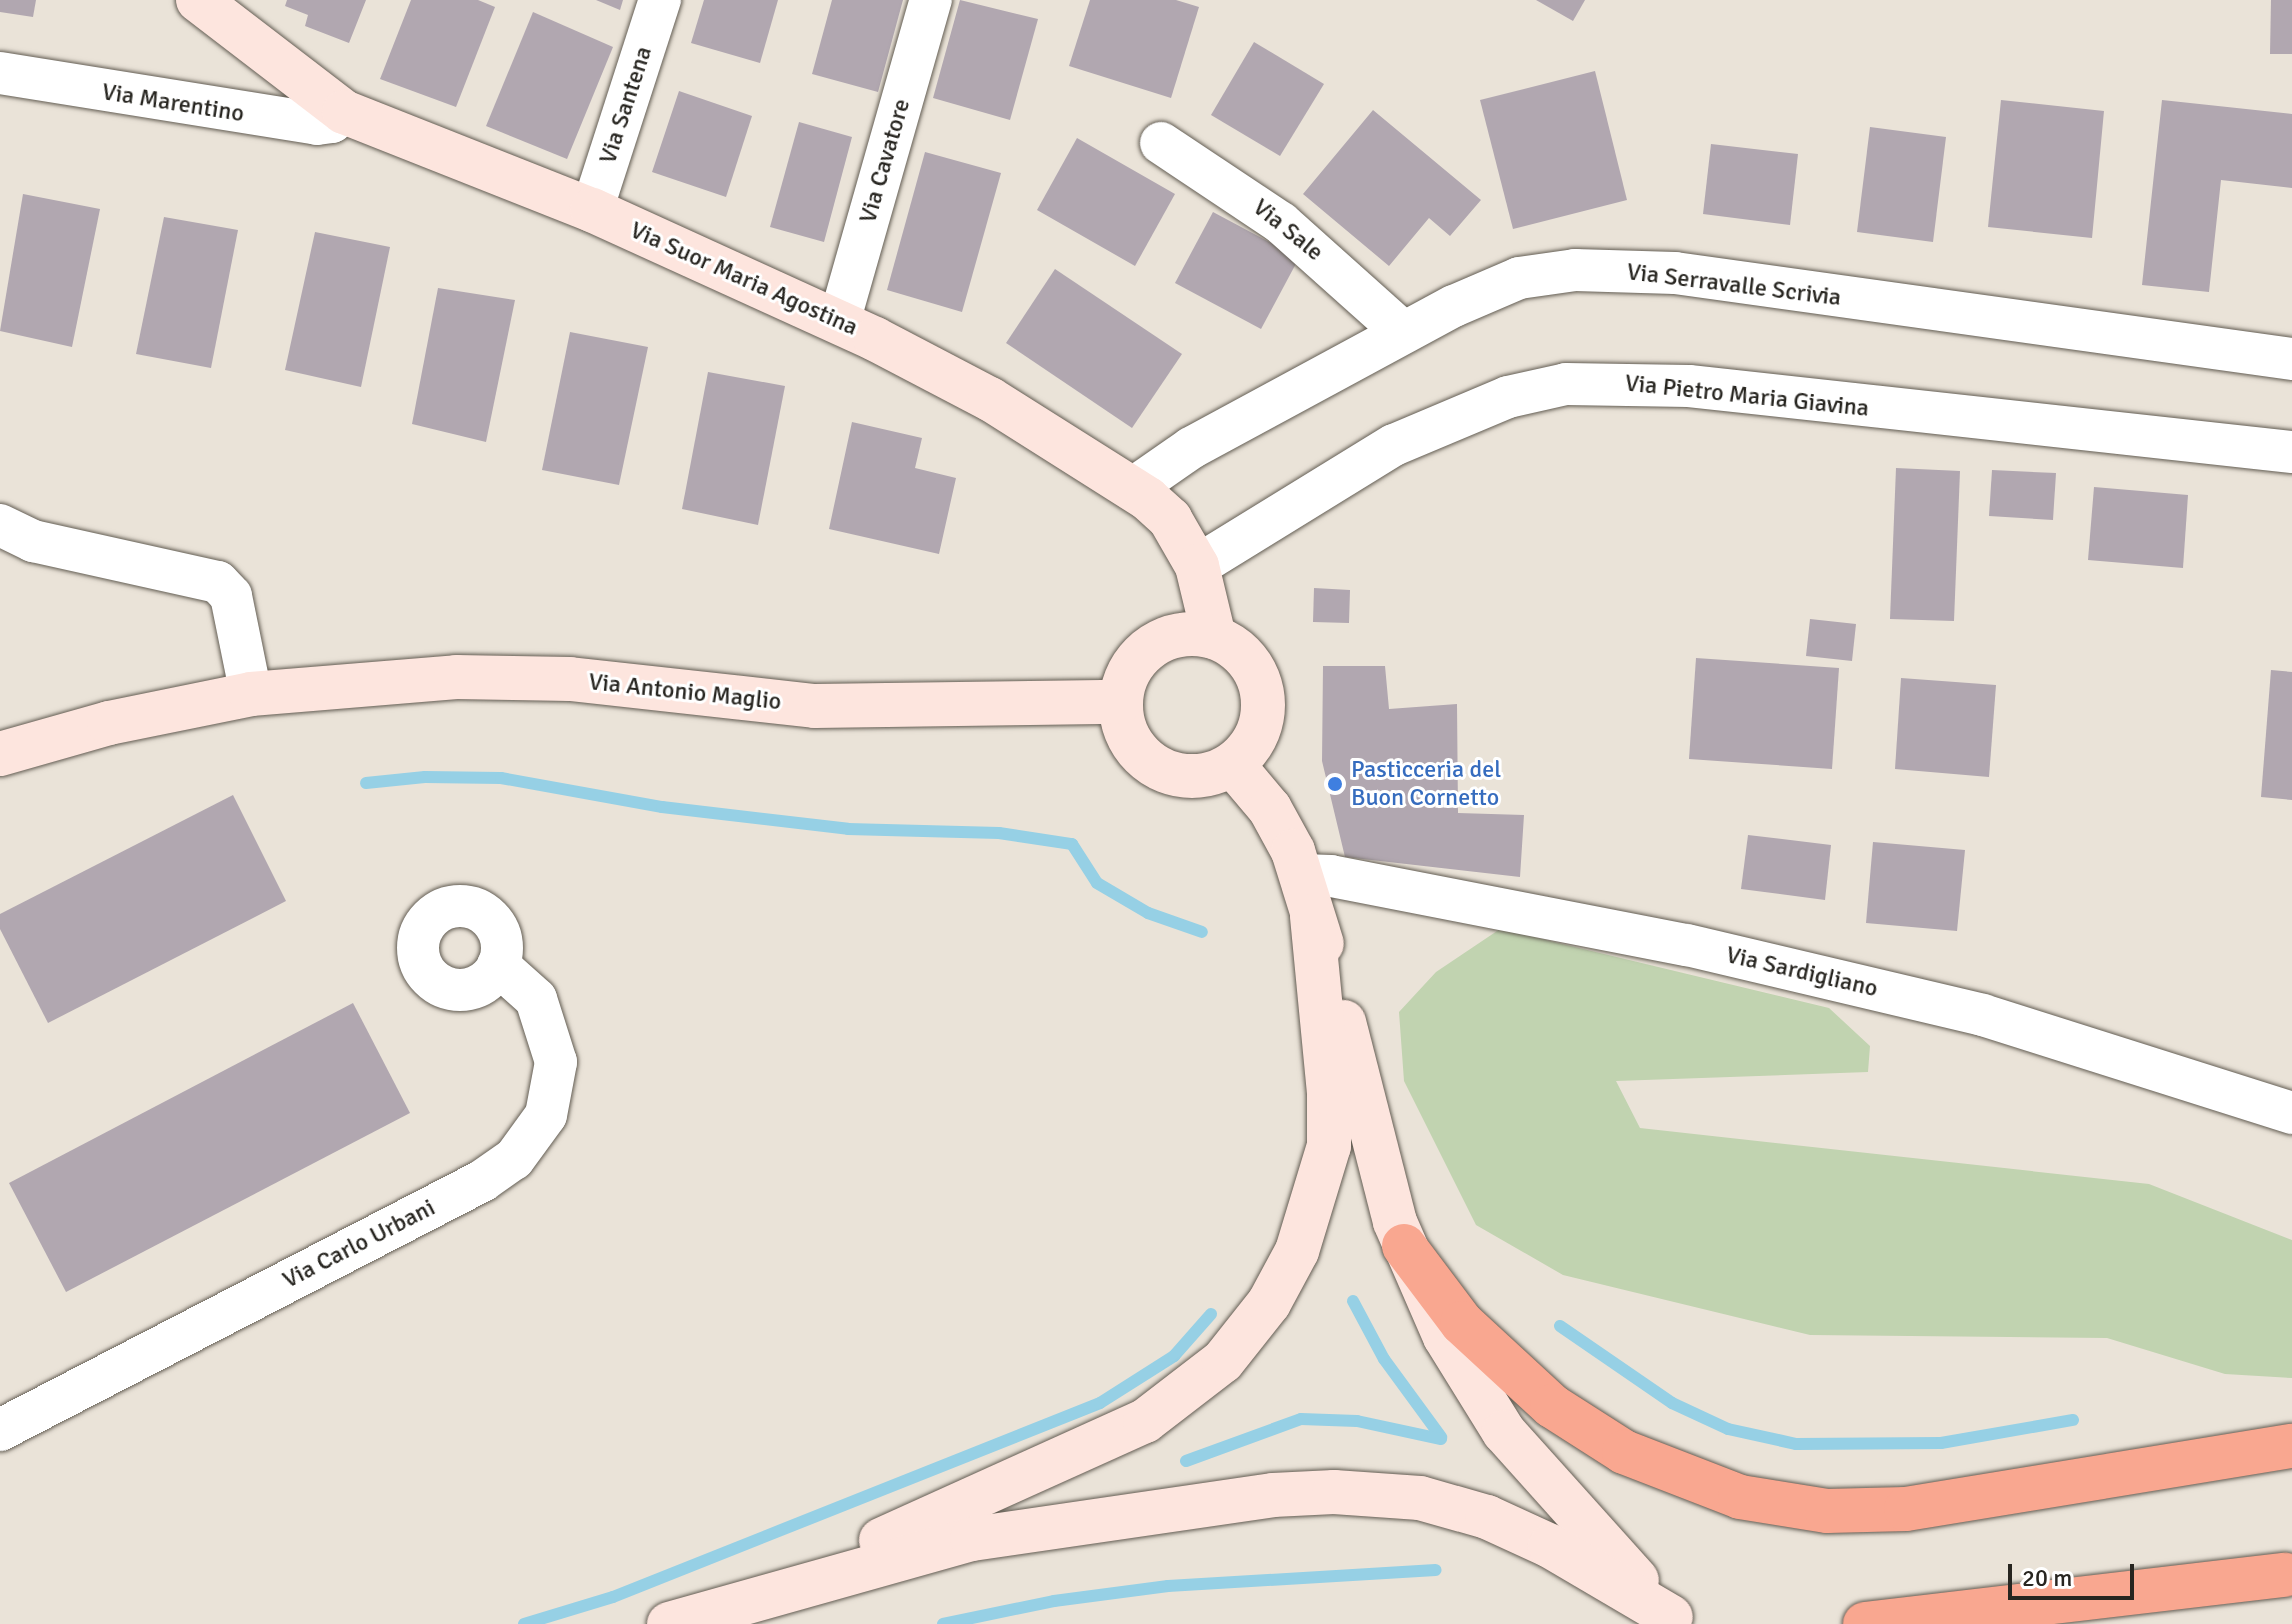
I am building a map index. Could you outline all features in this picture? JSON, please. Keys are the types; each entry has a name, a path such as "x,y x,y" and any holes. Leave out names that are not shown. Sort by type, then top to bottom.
{"highway":[{"path":"1404,1246 1462,1323 1552,1406 1624,1452 1740,1497 1827,1511 1906,1509 2292,1446"},
{"path":"1865,1624 2289,1574"},
{"path":"2080,1624 2289,1574"}],"street":[{"name":"Via Suor Maria Agostina","path":"198,0 344,112 592,210 839,322 990,399 1132,489 1170,519 1197,566 1214,637"},
{"name":"Via Santena","path":"592,210 660,0"},
{"name":"Via Cavatore","path":"839,322 931,0"},
{"name":"Via Marentino","path":"0,73 317,124 332,122 344,112"},
{"name":"Via Sale","path":"1161,143 1281,223 1403,332"},
{"name":"Via Serravalle Scrivia","path":"1132,489 1191,448 1403,332 1519,278 1575,270 1632,271 2292,359"},
{"name":"Via Pietro Maria Giavina","path":"1197,566 1394,445 1508,397 1566,384 1689,386 2292,452"},
{"path":"11,538 218,582 231,596 251,694"},
{"path":"1179,636 1214,637 1235,647 1261,684 1261,729 1233,765 1211,775 1163,771 1143,758 1128,738 1120,702 1131,668 1147,650 1179,636"},
{"name":"Via Antonio Maglio","path":"0,754 109,723 251,694 332,684 512,677 815,706 1120,702"},
{"path":"669,1624 730,1604 972,1539 1273,1495 1334,1492 1420,1498 1487,1517 1550,1546 1671,1617 1504,1432 1451,1350 1404,1246 1307,896 1270,809 1233,765"},
{"name":"Via Sardigliano","path":"1307,896 1331,876 1687,945 1983,1015 2292,1113"},
{"path":"730,1604 1110,1440 1178,1398 1239,1344 1269,1303 1297,1251 1329,1146 1329,1093 1307,896"},
{"name":"Via Carlo Urbani","path":"0,1430 482,1181 514,1159 546,1115 556,1062 536,999 498,965"}],"green space":[{"path":"1500,929 1829,1008 1870,1046 1868,1072 1616,1081 1640,1128 2149,1184 2292,1240 2292,1378 2225,1374 2107,1338 1810,1335 1563,1275 1476,1225 1404,1081 1399,1012 1436,972"}],"building":[{"path":"0,0 36,0 33,17 0,12"},
{"path":"287,0 366,0 349,43 305,26 308,15 285,6"},
{"path":"411,0 478,0 495,7 456,107 380,79"},
{"path":"596,0 623,0 620,10"},
{"path":"704,0 778,0 760,63 691,43"},
{"path":"832,0 903,0 878,92 812,74"},
{"path":"960,0 1038,19 1010,120 933,98"},
{"path":"1090,0 1176,0 1199,7 1171,98 1069,66"},
{"path":"1536,0 1585,0 1573,21"},
{"path":"2271,0 2292,0 2292,54 2270,54"},
{"path":"533,12 613,47 567,159 486,126"},
{"path":"1254,42 1324,84 1280,156 1211,115"},
{"path":"1595,71 1627,200 1513,229 1480,100"},
{"path":"679,91 752,116 726,197 652,172"},
{"path":"2001,100 2104,111 2092,238 1988,227"},
{"path":"2162,100 2292,114 2292,188 2221,180 2209,292 2142,285"},
{"path":"1373,110 1481,200 1450,236 1429,218 1389,266 1303,194"},
{"path":"799,122 852,137 824,242 770,227"},
{"path":"1870,127 1946,137 1933,242 1857,232"},
{"path":"1077,138 1175,194 1135,266 1037,210"},
{"path":"1711,144 1798,154 1790,225 1703,214"},
{"path":"925,152 1001,173 962,312 887,290"},
{"path":"23,194 100,209 72,347 0,331"},
{"path":"1213,212 1299,258 1261,329 1175,283"},
{"path":"164,217 238,230 211,368 136,354"},
{"path":"315,232 390,247 361,387 285,370"},
{"path":"1055,269 1182,354 1132,428 1006,343"},
{"path":"438,288 515,300 486,442 412,424"},
{"path":"570,332 648,347 619,485 542,470"},
{"path":"708,372 785,386 758,525 682,509"},
{"path":"852,422 922,438 915,468 956,478 939,554 829,529"},
{"path":"1896,468 1960,471 1954,621 1890,619"},
{"path":"1992,470 2056,473 2053,520 1989,516"},
{"path":"2094,487 2188,495 2183,568 2088,560"},
{"path":"1314,588 1350,590 1349,623 1313,622"},
{"path":"1810,619 1856,624 1852,661 1806,656"},
{"path":"1696,658 1839,668 1832,769 1689,759"},
{"path":"1323,666 1385,666 1389,709 1457,704 1458,813 1524,815 1520,877 1345,857 1322,761"},
{"path":"2271,670 2292,672 2292,800 2261,797"},
{"path":"1901,678 1996,685 1989,777 1895,769"},
{"path":"233,795 286,901 48,1023 0,929 0,914"},
{"path":"1748,835 1831,845 1825,900 1741,889"},
{"path":"1873,842 1965,850 1957,931 1866,923"},
{"path":"353,1003 410,1113 66,1292 9,1183"}],"waterway":[{"path":"366,783 425,777 501,778 662,807 848,829 999,833 1072,844 1097,883 1148,913 1202,932"},
{"path":"1353,1301 1384,1359 1441,1437"},
{"path":"524,1624 613,1597 1100,1403 1174,1356 1211,1314"},
{"path":"1560,1326 1672,1403 1728,1429 1796,1444 1941,1443 2073,1420"},
{"path":"1186,1461 1301,1419 1357,1421 1441,1439"},
{"path":"943,1624 1054,1601 1168,1586 1436,1570"}],"place":[{"name":"Pasticceria del Buon Cornetto","path":"1335,784"}]}
